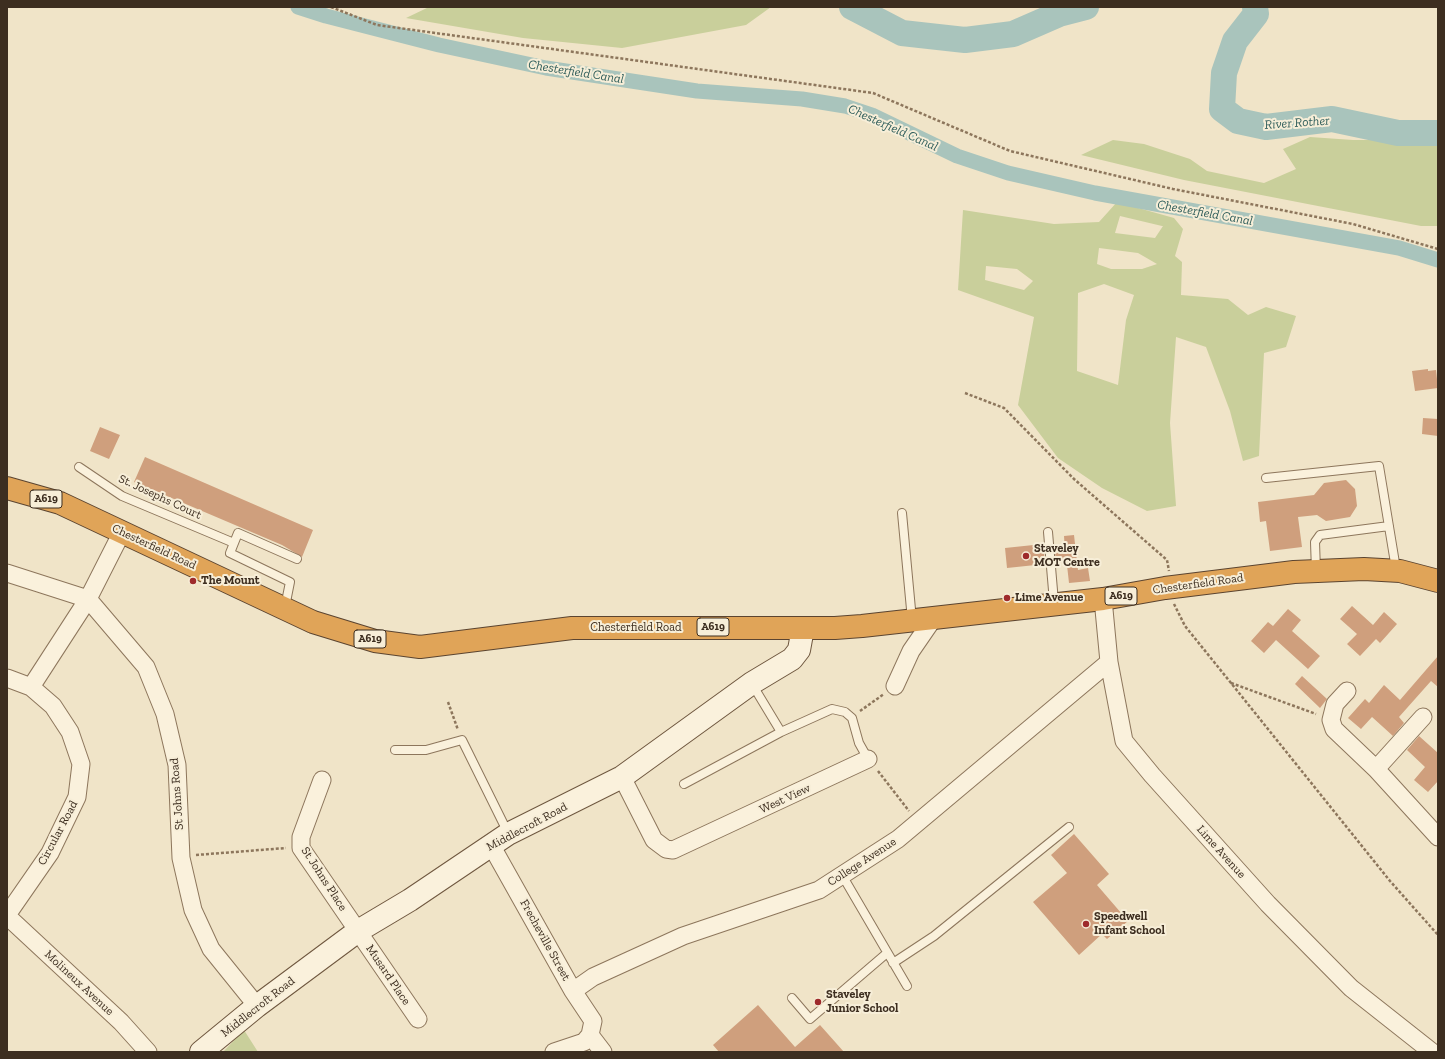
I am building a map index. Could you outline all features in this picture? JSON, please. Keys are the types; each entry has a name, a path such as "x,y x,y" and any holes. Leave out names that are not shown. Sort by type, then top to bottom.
{"highway":[{"name":"Chesterfield Road","path":"7,488 60,503 285,610 338,631 376,641 420,648 572,628 835,628 912,621 1103,599 1168,587 1294,572 1364,568 1421,575 1438,581"}],"street":[{"path":"31,688 88,599 122,532"},
{"path":"7,573 88,599"},
{"name":"St Johns Road","path":"88,599 146,667 165,714 177,765 182,858 193,910 211,949 257,1006"},
{"name":"Lime Avenue","path":"1103,599 1109,662 1124,741 1152,775 1268,904 1351,988 1432,1052"},
{"path":"895,686 911,652 933,618"},
{"name":"Middlecroft Road","path":"200,1052 257,1006 358,932 410,900 500,840 622,777 752,683 796,655 802,643 803,628"},
{"name":"College Avenue","path":"573,991 593,977 683,936 819,890 898,839 1109,662"},
{"name":"Circular Road","path":"7,678 31,688 53,706 70,732 81,764 77,797 50,853 7,915"},
{"path":"1347,691 1335,704 1331,720 1334,729 1376,769 1438,837"},
{"path":"1376,769 1423,717"},
{"name":"West View","path":"622,777 654,840 666,849 673,850 868,759"},
{"name":"St Johns Place","path":"322,780 301,837 301,848 358,932"},
{"name":"Frecheville Street","path":"500,840 573,991 593,1021 590,1035"},
{"name":"Molineux Avenue","path":"7,915 121,1022 148,1052"},
{"name":"Musard Place","path":"358,932 418,1019"},
{"path":"554,1052 584,1042 590,1035 603,1052"}],"lane":[{"path":"1266,478 1379,466 1396,571"},
{"name":"St. Josephs Court","path":"79,468 122,496 234,543"},
{"path":"902,514 912,621"},
{"path":"1316,571 1315,542 1320,535 1389,526"},
{"path":"1048,532 1054,602"},
{"path":"285,610 290,582 230,553 238,533 297,559"},
{"path":"752,683 781,732"},
{"path":"684,784 781,732 832,709 846,712 852,718 859,743 868,759"},
{"path":"395,750 426,750 462,740 500,840"},
{"path":"893,964 934,936 1068,827"},
{"path":"842,875 907,986"},
{"path":"792,998 810,1018 887,953"}],"path":[{"path":"331,7 377,25 873,93 1010,151 1173,189 1353,224 1437,248"},
{"path":"965,393 1004,408 1074,479 1167,560 1168,587 1185,626 1390,881 1438,935"},
{"path":"1231,683 1331,720"},
{"path":"852,718 895,686"},
{"path":"448,702 462,740"},
{"path":"868,759 918,822"},
{"path":"182,858 202,854 301,848"}],"green space":[{"path":"429,7 771,7 746,25 622,48 523,38 406,18"},
{"path":"1310,137 1353,140 1438,140 1438,226 1421,226 1184,180 1081,155 1113,140 1144,144 1190,159 1207,171 1264,183 1296,169 1283,149"},
{"path":"1117,202 1174,218 1183,229 1175,256 1182,262 1181,295 1228,299 1248,315 1266,307 1296,316 1286,347 1264,353 1259,456 1243,461 1230,411 1206,347 1176,337 1170,423 1176,506 1147,511 1102,488 1058,458 1018,405 1034,317 958,290 963,210 1054,224 1099,222","holes":["1120,216 1163,226 1155,238 1115,233","1099,248 1138,253 1157,264 1142,269 1111,269 1097,264","986,266 1017,269 1033,281 1024,290 985,280","1104,284 1134,295 1126,320 1118,385 1077,371 1078,293"]},
{"path":"244,1030 258,1052 223,1052"}],"building":[{"path":"1428,369 1428,371 1436,370 1438,388 1415,391 1412,371"},
{"path":"1423,418 1438,419 1438,436 1422,434"},
{"path":"100,427 120,435 109,459 90,451"},
{"path":"145,457 313,530 302,557 282,545 134,482"},
{"path":"1346,480 1355,489 1357,506 1350,517 1326,521 1317,515 1298,517 1302,547 1270,551 1266,521 1260,522 1258,502 1314,495 1324,483"},
{"path":"1074,535 1078,570 1088,568 1090,581 1069,583 1067,565 1063,565 1063,562 1056,563 1055,552 1065,551 1064,536"},
{"name":"Staveley MOT Centre","path":"1043,544 1045,564 1007,568 1005,548"},
{"path":"1352,606 1373,625 1384,612 1397,624 1380,643 1376,639 1360,656 1347,644 1357,634 1340,619"},
{"path":"1288,609 1301,620 1292,631 1320,656 1308,669 1276,640 1264,653 1251,641 1268,622 1273,626"},
{"path":"1438,656 1438,687 1431,681 1399,717 1404,723 1393,736 1372,717 1361,729 1348,718 1365,699 1369,703 1384,685 1400,700"},
{"path":"1302,676 1327,699 1320,708 1295,684"},
{"path":"1419,736 1438,753 1438,781 1428,792 1414,780 1425,767 1407,750"},
{"path":"1074,834 1109,874 1097,885 1128,921 1107,939 1102,934 1079,955 1033,902 1067,873 1051,855"},
{"path":"758,1005 795,1047 820,1025 844,1052 719,1052 713,1045"}],"waterway":[{"name":"Chesterfield Canal","path":"298,7 326,16 439,45 546,68 697,91 802,99 845,106 872,115 957,156 1008,173 1095,193 1399,248 1438,260"},
{"name":"River Rother","path":"852,7 902,33 965,40 1013,34 1059,14 1086,7"},
{"name":"River Rother","path":"1255,7 1256,14 1235,41 1224,73 1222,109 1238,121 1266,127 1332,119 1398,133 1438,133"}],"place":[{"name":"Staveley MOT Centre","path":"1026,556"},
{"name":"The Mount","path":"193,581"},
{"name":"Lime Avenue","path":"1007,598"},
{"name":"Speedwell Infant School","path":"1086,924"},
{"name":"Staveley Junior School","path":"818,1002"}]}
